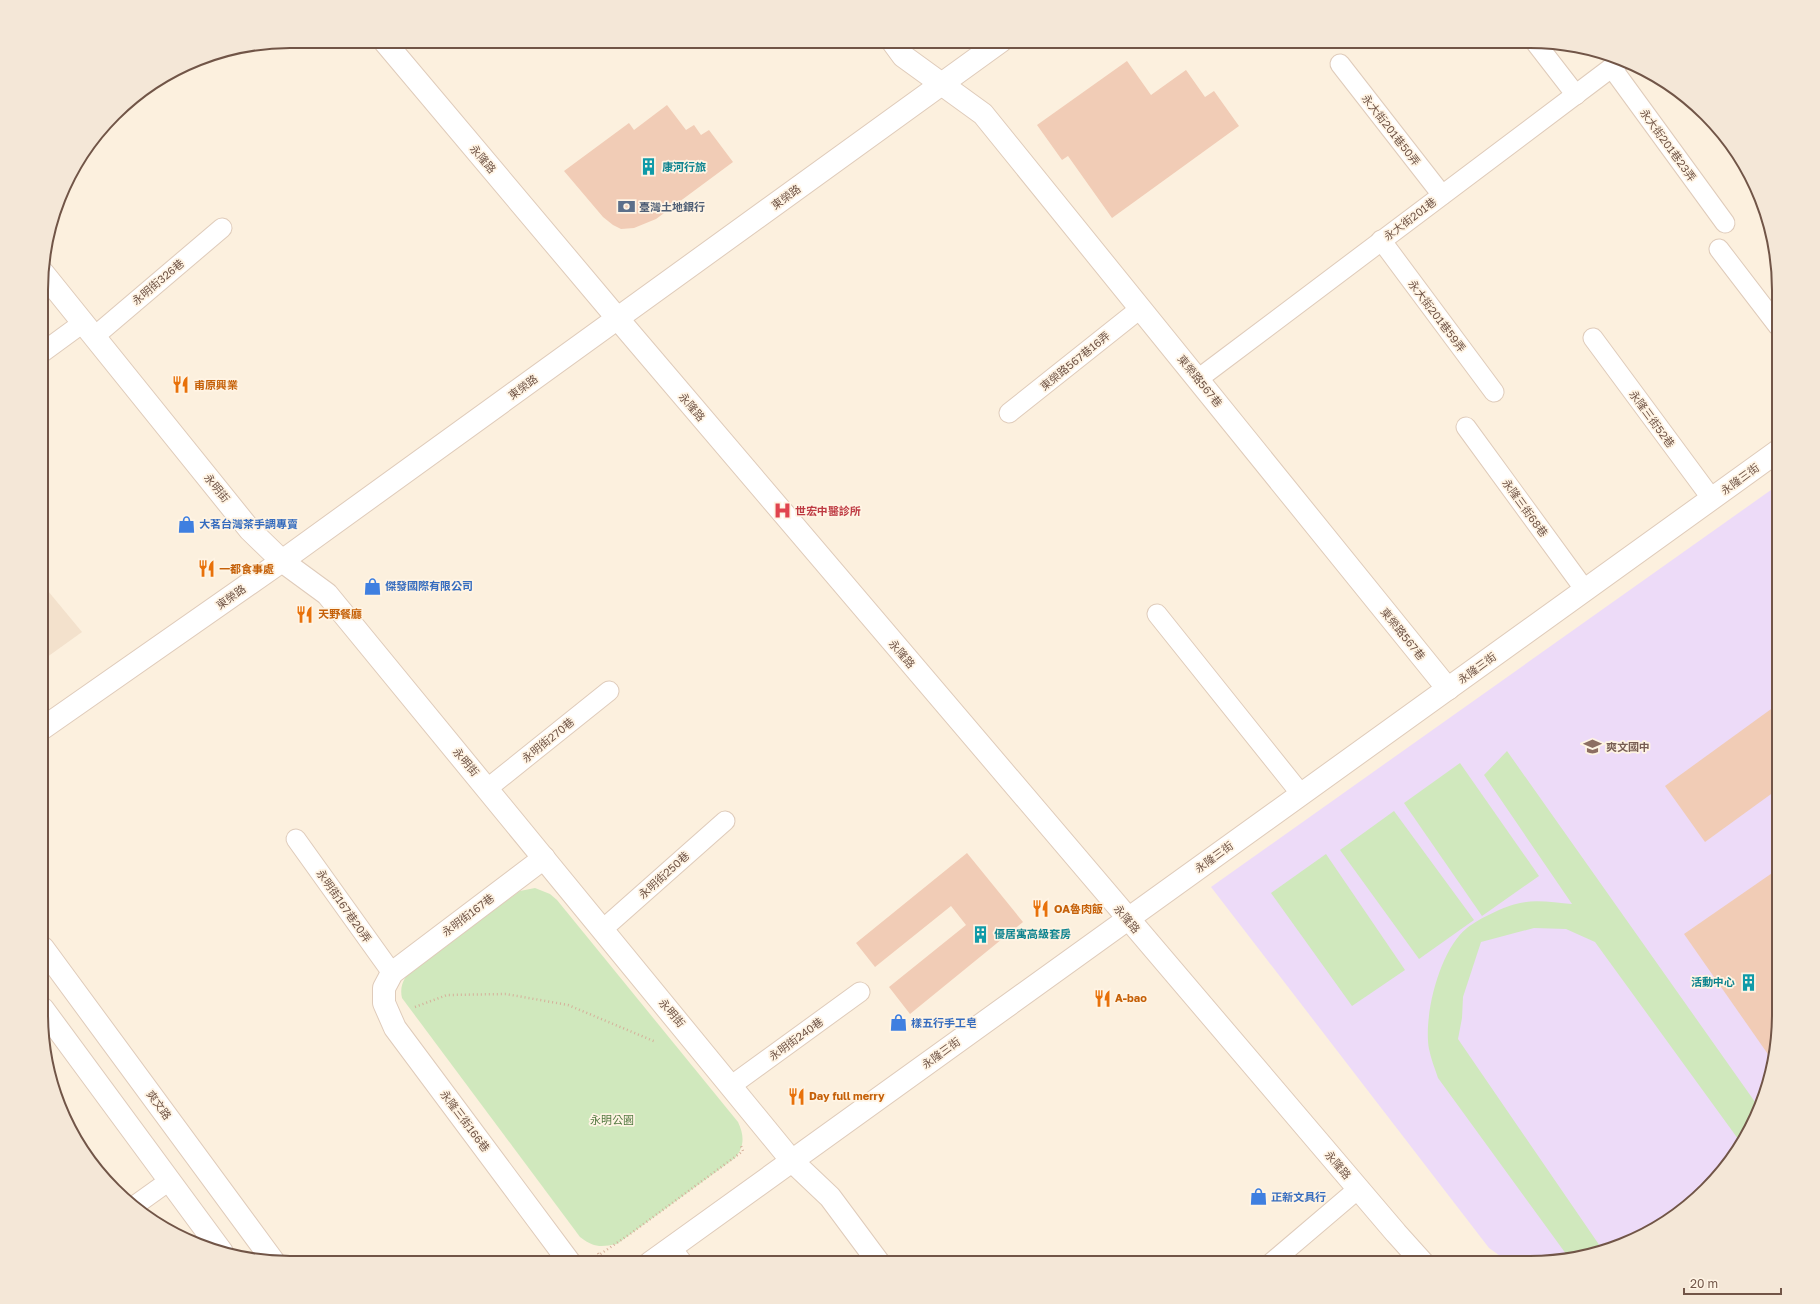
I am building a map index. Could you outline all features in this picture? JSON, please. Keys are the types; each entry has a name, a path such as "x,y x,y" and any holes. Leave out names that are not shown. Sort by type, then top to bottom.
{"street":[{"name":"永隆路","path":"390,48 1128,919 1417,1256"},
{"name":"東榮路567巷","path":"897,48 903,56 984,114 1448,689"},
{"name":"東榮路","path":"48,725 282,561 991,48"},
{"name":"永明街","path":"49,280 250,530 282,561 328,594 792,1160 830,1197 874,1256"},
{"name":"永隆三街","path":"677,1255 792,1160 1772,455"},
{"name":"永明街167巷","path":"392,973 544,858"},
{"name":"爽文路","path":"48,955 269,1255"},
{"name":"永隆三街166巷","path":"392,973 384,988 384,1003 395,1028 565,1256"},
{"path":"48,1016 216,1244"}],"lane":[{"path":"1540,49 1576,95"},
{"name":"永大街201巷50弄","path":"1340,64 1442,195"},
{"name":"永大街201巷","path":"1198,379 1381,240 1618,64"},
{"name":"永大街201巷23弄","path":"1618,64 1725,223"},
{"name":"永明街326巷","path":"48,350 89,329 222,228"},
{"name":"永大街201巷59弄","path":"1381,240 1494,392"},
{"path":"1719,249 1772,318"},
{"name":"東榮路567巷16弄","path":"1009,413 1141,308"},
{"name":"永隆三街52巷","path":"1593,338 1712,499"},
{"name":"永隆三街68巷","path":"1466,427 1584,590"},
{"path":"1157,614 1301,794"},
{"name":"永明街270巷","path":"488,788 609,691"},
{"name":"永明街250巷","path":"603,929 725,821"},
{"name":"永明街167巷20弄","path":"296,839 392,973"},
{"name":"永明街240巷","path":"732,1085 860,992"},
{"path":"139,1203 169,1181"},
{"path":"1279,1256 1358,1189"}],"path":[{"path":"414,1008 447,995 506,994 568,1005 662,1044"},
{"path":"594,1248 599,1255 630,1234 743,1150 741,1144"}],"shaded area":[{"name":"爽文國中","path":"1772,489 1772,1014 1770,1046 1764,1077 1754,1107 1740,1135 1712,1174 1690,1196 1665,1215 1623,1238 1593,1248 1562,1254 1500,1256 1489,1248 1211,887"},
{"path":"48,591 82,632 48,656"}],"green space":[{"path":"1507,751 1755,1103 1738,1139 1595,942 1566,929 1534,928 1481,942 1463,997 1462,1018 1458,1039 1600,1246 1593,1248 1566,1253 1438,1078 1429,1049 1428,1035 1431,1002 1442,967 1457,938 1467,928 1479,920 1507,907 1520,903 1539,901 1572,904 1484,775"},
{"path":"1460,763 1539,876 1482,916 1404,803"},
{"path":"1394,811 1474,920 1419,959 1340,850"},
{"path":"1326,854 1405,970 1352,1006 1271,893"},
{"name":"永明公園","path":"535,888 550,894 557,900 738,1122 741,1131 742,1145 735,1158 617,1244 598,1246 589,1243 580,1237 402,998 401,989 403,981 413,967 520,891"}],"building":[{"path":"1127,61 1151,95 1186,70 1205,97 1214,91 1239,126 1112,218 1068,156 1062,160 1037,125"},
{"name":"康河行旅","path":"667,105 686,130 694,125 701,135 709,130 733,162 656,219 634,228 621,229 603,217 564,171 629,123 634,130"},
{"path":"1772,708 1772,793 1705,842 1665,786"},
{"name":"優居寓高級套房","path":"967,853 1023,922 910,1014 889,987 966,925 951,906 875,967 856,943"},
{"name":"活動中心","path":"1772,873 1772,1014 1768,1055 1684,934"}],"place":[{"name":"康河行旅","path":"649,167"},
{"name":"臺灣土地銀行","path":"626,207"},
{"name":"甫原興業","path":"181,385"},
{"name":"世宏中醫診所","path":"782,511"},
{"name":"大茗台灣茶手調專賣","path":"186,524"},
{"name":"一都食事處","path":"206,569"},
{"name":"傑發國際有限公司","path":"372,586"},
{"name":"天野餐廳","path":"305,614"},
{"name":"爽文國中","path":"1593,747"},
{"name":"OA魯肉飯","path":"1041,909"},
{"name":"優居寓高級套房","path":"981,934"},
{"name":"活動中心","path":"1748,982"},
{"name":"A-bao","path":"1102,998"},
{"name":"樣五行手工皂","path":"898,1023"},
{"name":"Day full merry","path":"796,1096"},
{"name":"正新文具行","path":"1258,1197"}]}
